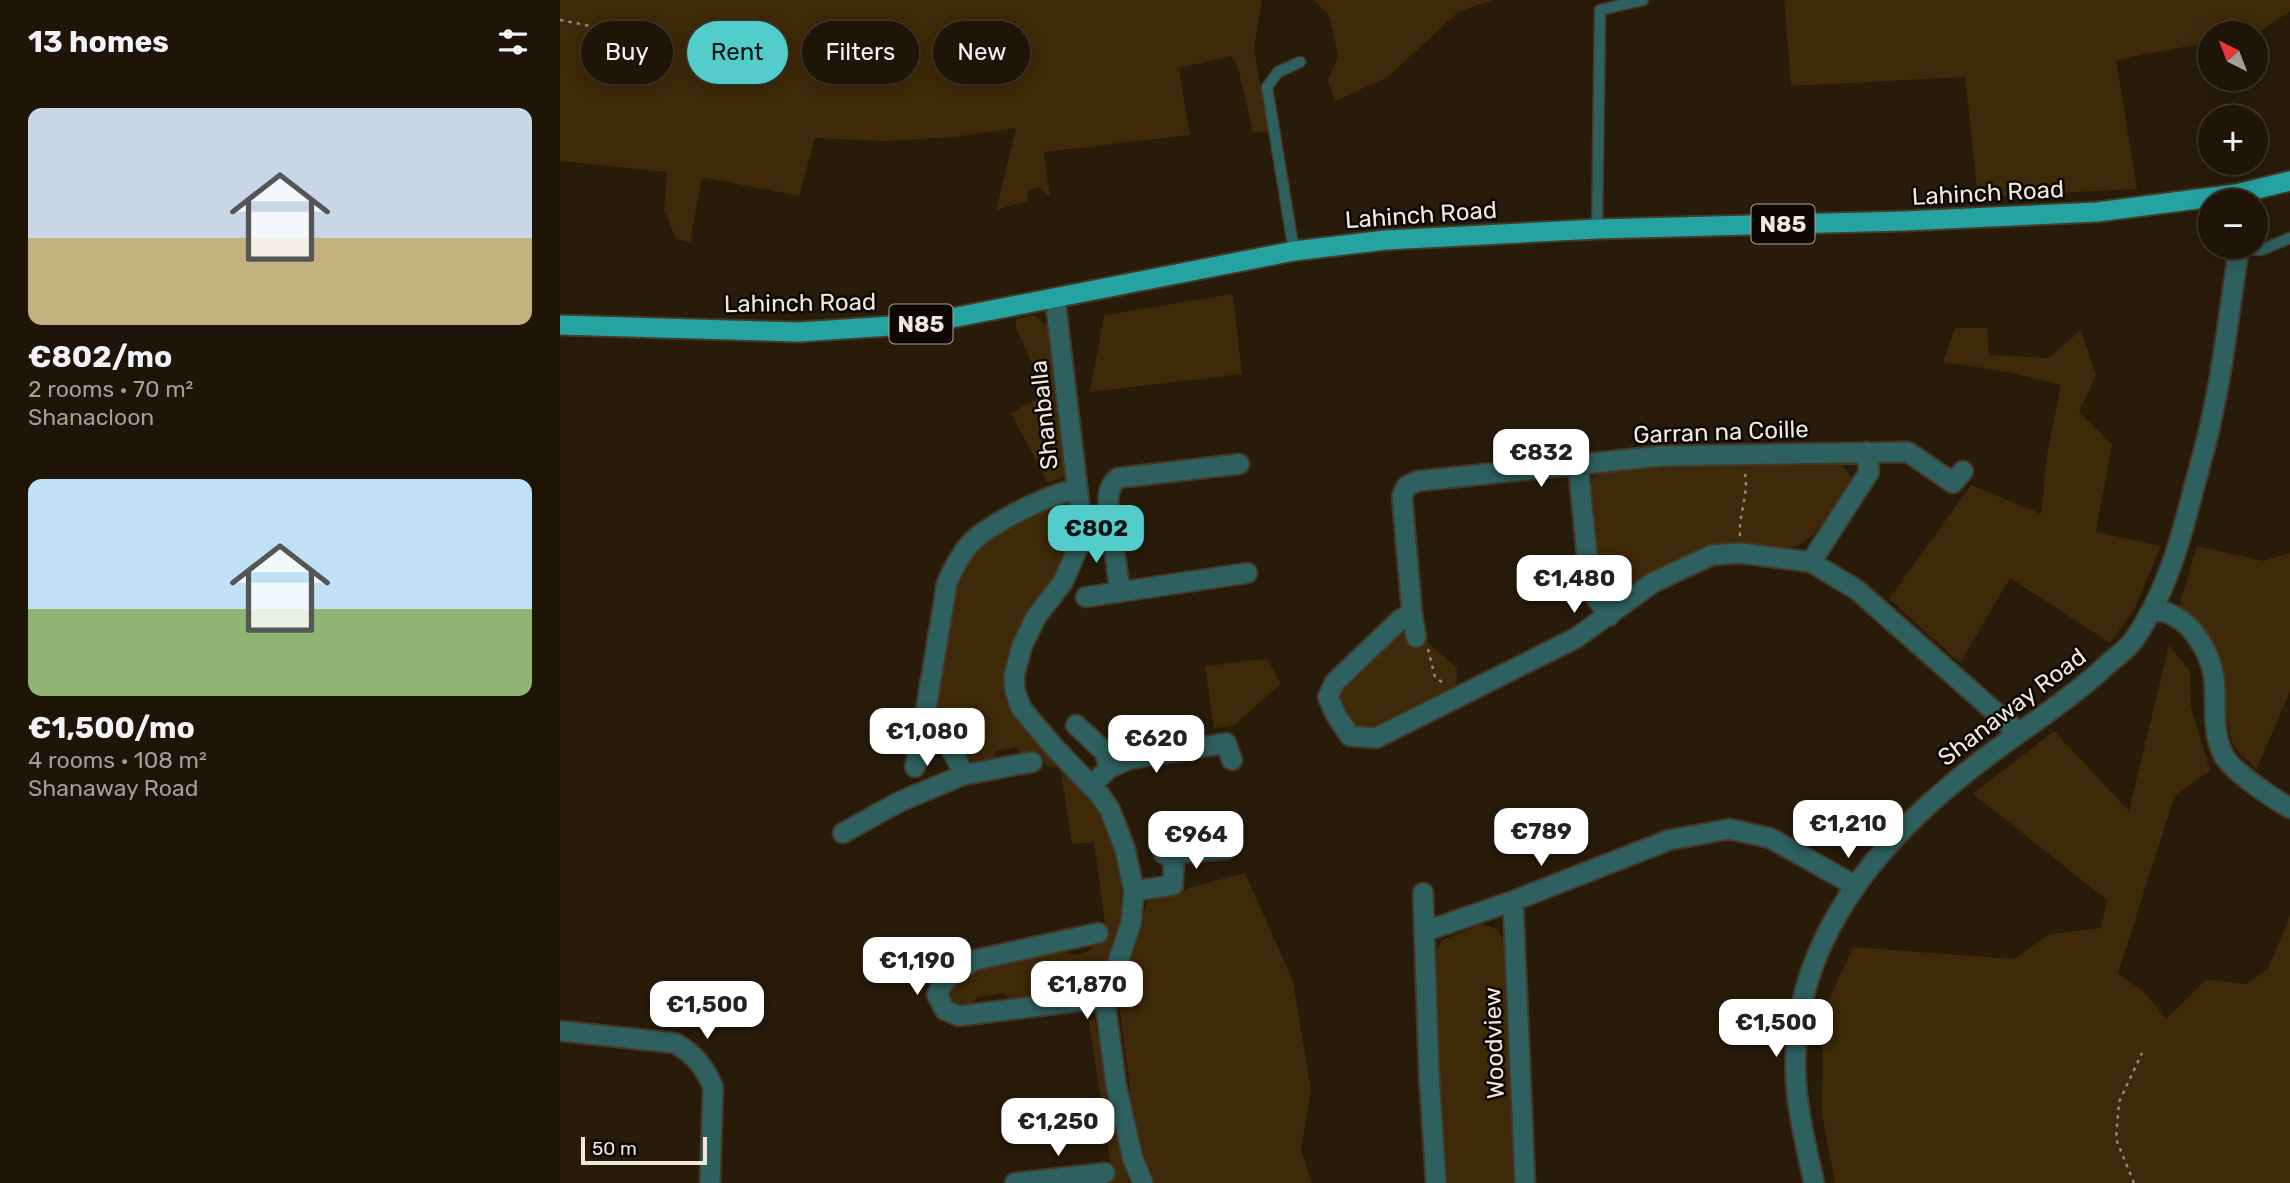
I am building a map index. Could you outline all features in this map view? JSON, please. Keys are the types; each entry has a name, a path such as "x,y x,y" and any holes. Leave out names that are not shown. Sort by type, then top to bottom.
{"main road":[{"name":"Lahinch Road","path":"2265,189 2290,181"},
{"name":"Lahinch Road","path":"560,326 799,332 921,324 1294,251 1386,240 1597,229 1904,221 2097,212 2198,202"}],"street":[{"name":"Shanaway Road","path":"1814,1183 1796,1082 1797,1033 1806,983 1827,934 1854,885 1882,849 1921,810 1968,769 2096,676 2131,644 2153,610 2180,542 2214,410 2237,259"},
{"name":"Shanballa","path":"1055,298 1083,536"},
{"path":"1811,562 1869,472 1867,452"},
{"name":"Garran na Coille","path":"1416,637 1402,496 1407,485 1419,481 1661,456 1738,454 1908,452 1953,483 1962,471"},
{"path":"1120,592 1108,492 1111,484 1118,478 1239,464"},
{"path":"1578,465 1590,576 1597,599 1609,615"},
{"path":"915,768 942,605 947,583 957,561 971,542 991,528 1042,500 1063,491 1077,489"},
{"path":"1112,532 1083,536 1063,582 1036,617 1022,646 1014,676 1015,691 1021,708 1053,746 1092,785 1110,810 1125,849 1134,891 1131,923 1105,1001 1116,1085 1133,1158 1143,1183"},
{"path":"1412,613 1400,620 1335,682 1328,697 1350,736 1376,738 1576,638 1654,582 1681,568 1712,555 1740,553 1811,562 1857,590 2020,733"},
{"path":"1086,597 1247,573"},
{"path":"2153,610 2175,616 2190,629 2204,649 2214,677 2214,724 2223,756 2243,776 2290,808"},
{"path":"1076,725 1105,752 1109,768"},
{"path":"923,727 944,739 956,754 963,775"},
{"path":"1092,785 1109,768 1130,758 1226,743 1232,760"},
{"path":"843,833 899,802 963,775 1032,762"},
{"path":"1426,931 1513,901 1669,840 1730,829 1770,838 1854,885"},
{"path":"1134,891 1173,885 1169,853 1226,849"},
{"path":"1423,893 1436,1183"},
{"name":"Woodview","path":"1513,901 1525,1183"},
{"path":"1098,933 975,960 952,974 942,984 937,995 945,1010 959,1016 1088,1000 1105,1001"},
{"path":"560,1031 675,1043 698,1060 713,1087 710,1183"},
{"path":"1015,1183 1105,1173"}],"lane":[{"path":"1597,229 1601,10 1643,0"},
{"path":"1294,251 1267,88 1278,72 1300,62"},
{"path":"2268,247 2290,238"}],"path":[{"path":"560,20 581,24"},
{"path":"1738,454 1747,485 1742,506 1740,553"},
{"path":"1416,637 1427,637 1430,664 1435,677 1447,687 1465,694"},
{"path":"2134,1183 2116,1139 2119,1102 2142,1053"}],"shaded area":[{"path":"560,0 1262,0 1254,49 1269,131 1253,133 1238,67 1232,56 1179,68 1190,135 1044,152 1050,197 1039,187 1027,191 1028,201 996,210 1016,128 955,137 885,141 815,138 799,196 702,177 690,242 676,239 664,209 667,172 560,161"},
{"path":"1314,0 1493,0 1458,12 1388,77 1335,101 1328,81 1338,56 1329,15"},
{"path":"1784,0 2290,0 2290,11 2268,26 2268,21 2198,21 2198,44 2116,60 2137,189 1978,197 1965,77 1791,86"},
{"path":"1233,294 1242,374 1090,392 1104,315"},
{"path":"1034,315 1047,325 1053,334 1068,469 1064,477 1048,483 1011,413 1046,394 1016,328 1016,319"},
{"path":"1955,328 1987,328 1989,355 2049,358 2081,330 2096,375 2079,412 2112,444 2096,532 2161,546 2134,610 2110,643 2010,578 1960,663 1889,599 1971,485 2041,514 2047,454 2061,385 2008,372 1943,362"},
{"path":"1690,463 1837,463 1844,466 1852,479 1851,487 1813,535 1798,546 1783,549 1725,548 1632,588 1616,590 1604,583 1596,571 1588,488 1594,477 1607,470"},
{"path":"1055,503 1071,515 1065,553 1048,597 1007,677 1063,768 1046,766 1042,754 1023,756 1016,747 994,752 998,761 977,765 968,758 935,712 951,590 972,551 988,536"},
{"path":"2197,546 2263,561 2290,553 2290,692 2256,770 2236,749 2232,740 2223,669 2215,646 2201,626 2179,606"},
{"path":"1403,634 1413,645 1426,641 1457,668 1456,691 1375,730 1359,729 1342,709 1338,700 1339,693 1357,672 1398,635"},
{"path":"2169,645 2190,671 2191,707 2210,771 2175,795 2118,973 2144,992 2166,1018 2207,980 2246,984 2268,969 2290,916 2290,1183 1835,1183 1822,1115 1823,1013 1853,947 2014,959 2050,934 2101,928 2107,900 1973,794 2054,731 2129,811"},
{"path":"1267,659 1281,684 1234,725 1214,729 1205,666"},
{"path":"1067,772 1089,795 1102,816 1119,868 1122,904 1120,920 1112,952 1097,988 1011,1000 1003,993 978,997 970,1007 954,1007 949,999 950,992 963,976 976,968 1052,950 1078,955 1107,938 1094,842 1072,844 1061,773"},
{"path":"1245,873 1293,981 1311,1090 1301,1150 1312,1183 1155,1183 1133,1112 1119,1005 1148,899"},
{"path":"1481,924 1497,929 1506,943 1515,1183 1445,1183 1437,1090 1437,949 1442,940"},
{"path":"1095,1019 1106,1086 1129,1183 1090,1183 1113,1179 1089,1022"}]}
